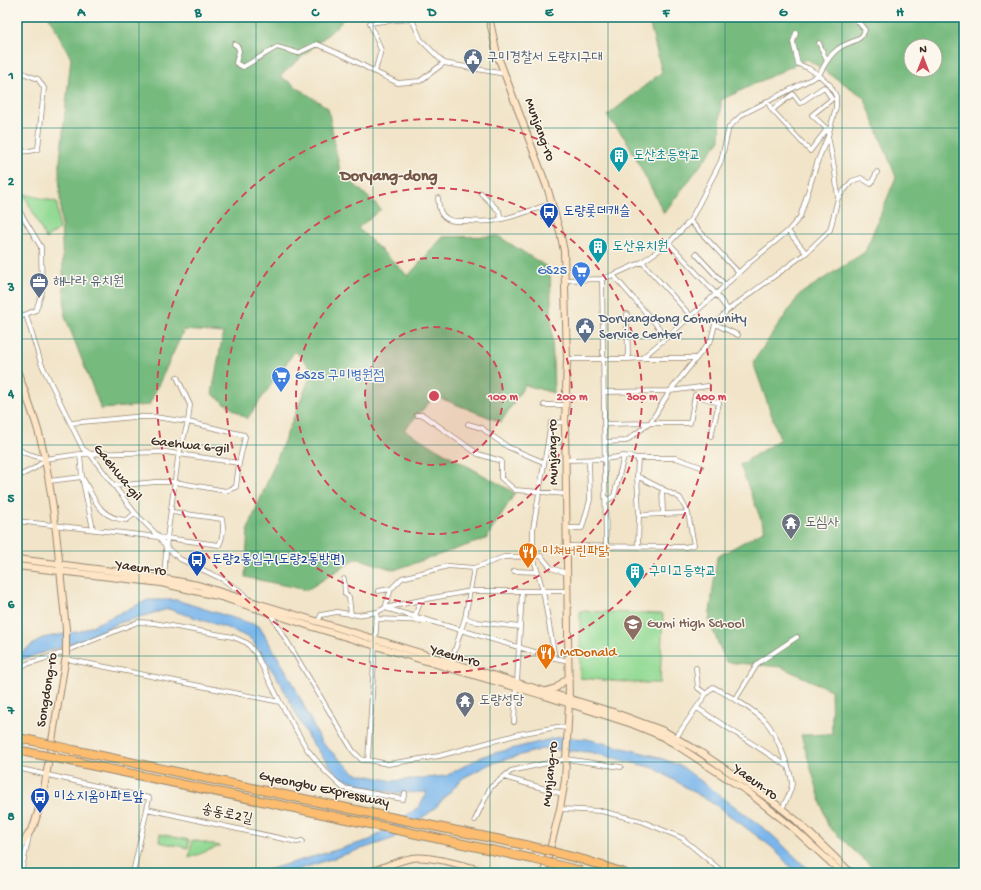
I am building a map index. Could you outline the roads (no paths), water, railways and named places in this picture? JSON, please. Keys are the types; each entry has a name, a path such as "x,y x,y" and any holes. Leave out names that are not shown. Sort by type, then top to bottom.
{"highway":[{"name":"Gyeongbu Expressway","path":"17,738 530,846 584,860 624,873"},
{"name":"Gyeongbu Expressway","path":"17,750 71,760 534,859 584,872"}],"street":[{"path":"17,35 20,17"},
{"name":"Munjang-ro","path":"489,17 497,54 552,203 564,251 567,359 565,422 569,701 566,780 544,873"},
{"path":"565,280 602,279 642,262 669,243 690,221 721,161 729,127 743,114 819,75 836,49 859,40 864,34 865,30 854,17"},
{"path":"375,72 381,50 370,23 384,19 411,18 421,40 444,63 505,74"},
{"path":"642,358 725,286 738,272 788,231 800,216 818,160 828,136 836,107 836,96 830,85 819,75 798,64 794,42 796,33"},
{"path":"819,43 827,61"},
{"path":"234,44 238,47 239,51 236,63 243,67 277,47 298,53 317,44 349,58 398,83 420,81 444,63"},
{"path":"17,69 38,79 44,88 38,149 17,152"},
{"path":"604,442 626,441 650,423 670,391 711,340 715,324 728,310 806,253 830,230 838,198 835,172 827,129 812,115 832,99 824,87 800,103 793,94 772,110"},
{"path":"768,101 772,110 810,151 827,129"},
{"path":"838,198 852,181 861,178 871,184 877,172"},
{"path":"481,194 499,211 502,219"},
{"path":"438,198 441,213 447,220 490,221 502,219 552,203"},
{"path":"17,207 41,247 42,292 36,310 17,318"},
{"path":"690,221 738,272"},
{"path":"788,231 806,253"},
{"path":"669,243 716,294 728,310"},
{"path":"696,254 725,286"},
{"path":"642,262 690,315"},
{"path":"613,275 667,336"},
{"path":"602,279 606,546"},
{"path":"627,314 628,359"},
{"name":"Gaehwa-gil","path":"26,315 41,363 83,449 90,454 135,514 180,560 222,579 240,590 248,599"},
{"path":"715,324 738,335"},
{"path":"567,359 696,358"},
{"name":"Songdong-ro","path":"17,370 38,430 45,459 55,525 66,629 66,657 47,774 39,810 30,832 17,853"},
{"name":"Yaeun-ro","path":"164,579 167,538 172,512 179,454 188,422 190,405 177,377"},
{"path":"604,392 670,391 708,386"},
{"path":"604,424 690,423 695,395 698,388"},
{"path":"695,395 719,404 711,436"},
{"path":"544,405 566,404"},
{"path":"417,414 423,414 478,454 501,461 501,478 515,490 566,494"},
{"path":"70,423 134,417 155,417 188,422"},
{"name":"Gaehwa 6-gil","path":"90,454 166,452 239,462 244,436 188,422"},
{"path":"554,658 543,591 533,556 533,528 540,493 543,462 551,423 565,422"},
{"path":"468,424 482,428 508,447 543,462"},
{"path":"17,448 25,453 45,459 90,454"},
{"path":"80,454 82,477 93,529"},
{"path":"566,460 605,459 624,456 638,458 676,458 701,467"},
{"path":"606,501 614,496 624,456"},
{"path":"638,458 638,545"},
{"path":"17,477 35,468 45,459"},
{"path":"567,528 582,528 590,500 589,460"},
{"path":"114,486 155,482 175,482 226,491 236,487 239,462"},
{"path":"567,546 638,545 685,547 694,545 688,513 680,498 637,476"},
{"path":"49,481 82,477"},
{"path":"82,477 101,510 106,515 112,518 127,520 135,514"},
{"path":"662,488 662,514"},
{"path":"17,521 219,545 222,538 222,519 172,512"},
{"path":"639,515 688,513"},
{"path":"385,608 391,589 402,578 448,566 474,568 504,558 541,556 551,568 567,573"},
{"name":"Yaeun-ro","path":"17,558 198,585 248,599 375,643 452,663 516,685 546,692 675,740 766,797 782,809 796,820 851,873"},
{"name":"Yaeun-ro","path":"17,566 197,590 569,701"},
{"path":"452,663 465,618 474,568"},
{"path":"514,571 538,572"},
{"path":"344,579 346,594 349,597 351,615"},
{"path":"378,591 391,589"},
{"path":"318,622 321,615 337,612 357,615 377,612 385,608 471,590 567,590"},
{"path":"514,722 522,591"},
{"path":"415,616 420,600"},
{"path":"385,608 519,648 569,661"},
{"path":"368,760 377,612"},
{"path":"270,613 353,751 362,760 388,764 439,756 519,734 557,727 568,728"},
{"path":"465,618 477,622 520,627"},
{"path":"377,619 430,621"},
{"path":"17,667 91,642 104,635 138,622 154,623 233,637 247,643 256,654 280,702 307,749 325,771 342,788 403,799 405,793"},
{"path":"735,700 758,663 797,637"},
{"path":"66,657 280,702"},
{"path":"696,668 698,688 706,694"},
{"path":"546,692 556,688 569,677"},
{"path":"675,740 706,694 713,687 735,700 766,721 773,731 787,766 792,784 782,809"},
{"path":"697,708 787,766"},
{"name":"Yaeun-ro","path":"675,740 748,792 792,826 842,873"},
{"path":"475,820 490,788 511,771 566,759 621,767"},
{"path":"17,768 149,798 133,873"},
{"path":"504,777 563,794"},
{"name":"송동로2길","path":"147,809 297,842 302,841"},
{"path":"560,809 601,811 641,821 682,838 724,873"},
{"path":"21,873 30,832"},
{"path":"367,873 413,858 426,858 470,870 489,873"}],"water":[{"path":"148,600 176,600 259,626 291,679 321,742 355,773 393,781 446,776 483,756 559,737 587,739 655,756 681,766 770,833 812,873 796,873 773,848 717,806 654,768 589,752 542,749 490,764 463,778 433,810 392,839 288,873 257,873 370,840 420,806 427,792 396,793 367,787 338,776 309,739 280,682 251,639 230,629 168,609 119,623 83,640 17,661 17,656 42,638 81,631"}],"waterway":[{"path":"705,785 718,794"}],"place":[{"name":"구미경찰서 도량지구대","path":"473,75"},
{"name":"도산초등학교","path":"619,173"},
{"name":"도량롯데캐슬","path":"549,229"},
{"name":"도산유치원","path":"598,264"},
{"name":"GS25","path":"581,288"},
{"name":"해나라 유치원","path":"39,299"},
{"name":"Doryangdong Community Service Center","path":"585,344"},
{"name":"GS25 구미병원점","path":"281,393"},
{"name":"도심사","path":"791,540"},
{"name":"미쳐버린파닭","path":"528,569"},
{"name":"도량2동입구(도량2동방면)","path":"197,577"},
{"name":"구미고등학교","path":"635,589"},
{"name":"Gumi High School","path":"633,641"},
{"name":"McDonald","path":"546,670"},
{"name":"도량성당","path":"465,718"},
{"name":"미소지움아파트앞","path":"40,814"}],"district":[{"name":"Doryang-dong","path":"389,177"}]}
